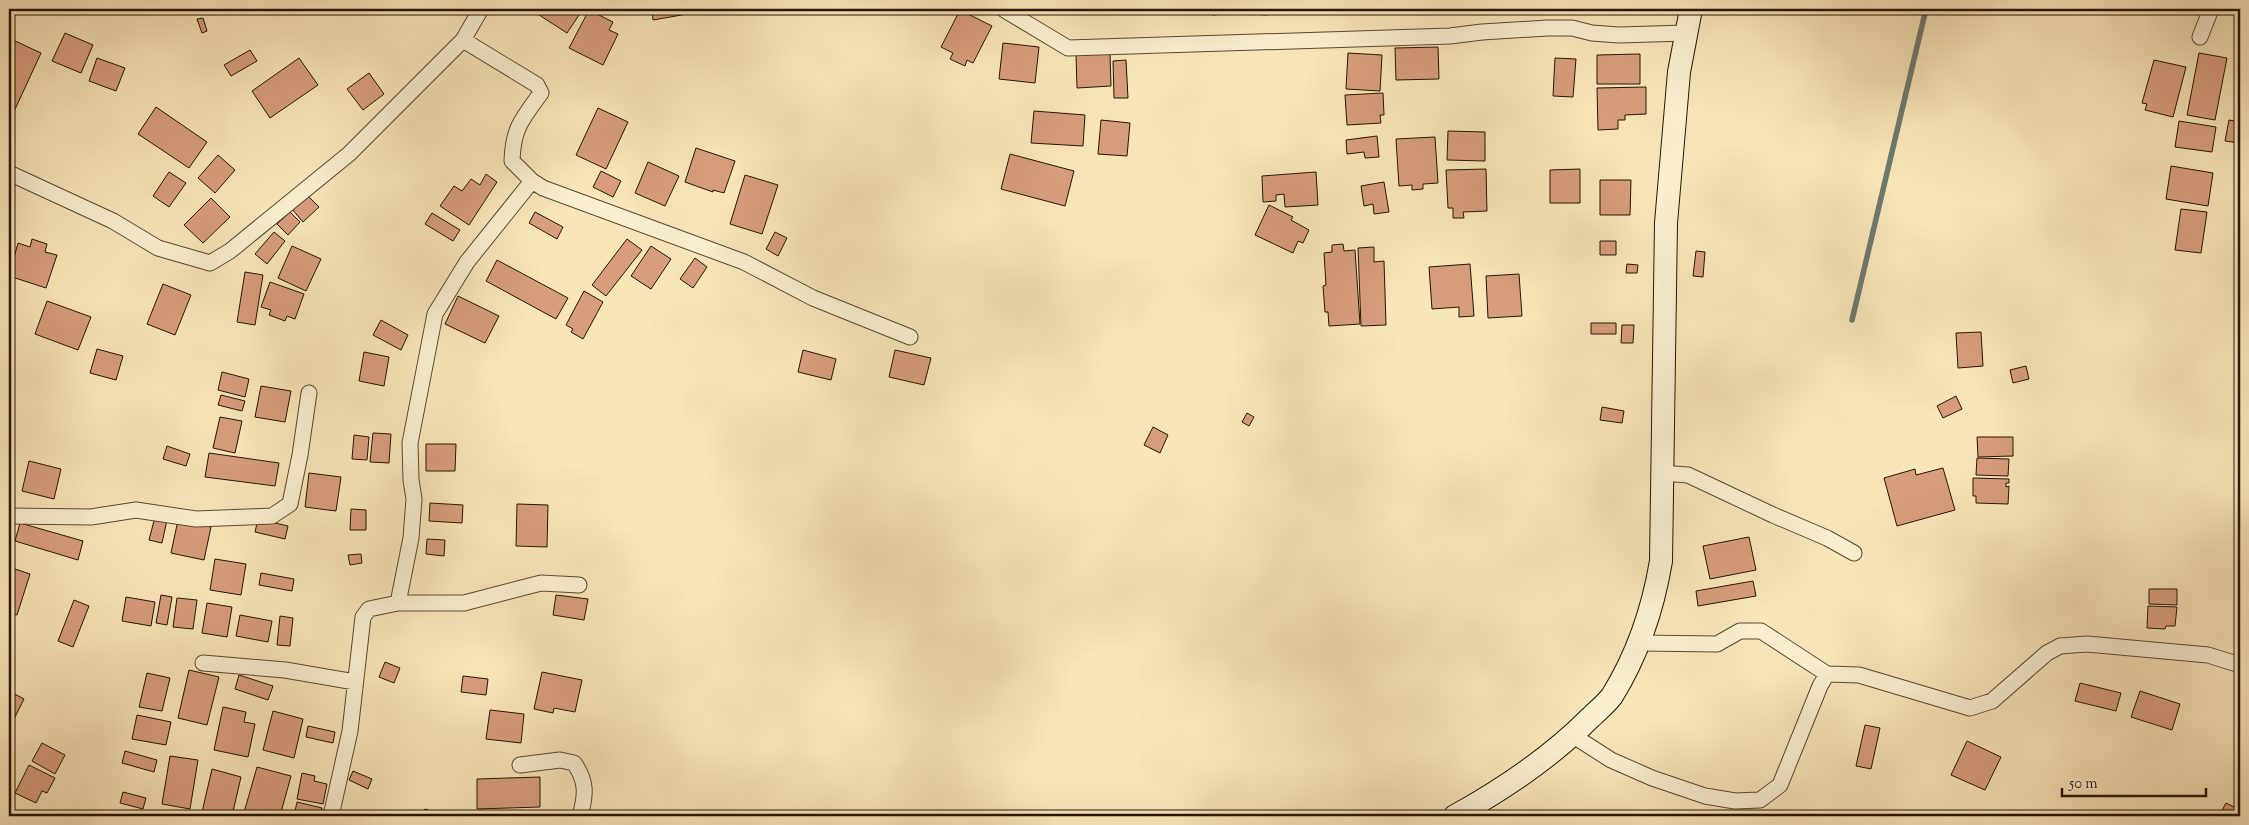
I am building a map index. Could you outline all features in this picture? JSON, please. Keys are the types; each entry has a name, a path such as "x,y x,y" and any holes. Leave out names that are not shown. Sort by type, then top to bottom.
{"street":[{"path":"9,173 112,221 158,248 210,263 230,251 349,154 463,40 481,9"},
{"path":"1002,9 1068,48 1450,36 1547,28 1572,28 1592,33 1618,35 1686,33"},
{"path":"1455,816 1489,798 1556,750 1611,697 1640,643 1655,596 1661,561 1666,222 1679,72 1692,9"},
{"path":"2200,37 2211,9"},
{"path":"463,40 537,84 541,93 524,117 513,139 512,161 532,181 543,188 692,245 744,262 812,298 910,337"},
{"path":"398,603 411,538 414,499 411,480 410,442 435,314 467,262 532,181"},
{"path":"9,516 91,517 136,510 196,519 272,516 290,504 300,455 309,393"},
{"path":"1661,473 1688,474 1773,515 1827,538 1854,553"},
{"path":"331,816 350,731 363,616 369,609 398,603 464,603 541,583 578,585"},
{"path":"1640,643 1717,644 1740,631 1761,631 1827,674 1858,675 1970,708 1992,701 2047,653 2060,646 2087,644 2208,655 2240,665"},
{"path":"203,663 285,670 355,682"},
{"path":"1572,735 1611,760 1652,778 1705,796 1735,801 1760,800 1780,784 1820,686 1827,674"},
{"path":"520,766 560,760 574,763 583,775 585,799 580,816"}],"building":[{"path":"544,9 583,9 567,33 539,15"},
{"path":"652,9 704,9 704,11 653,20"},
{"path":"1212,9 1240,9 1240,13 1212,15"},
{"path":"1252,9 1268,9 1267,15 1252,14"},
{"path":"1342,9 1359,9 1359,12 1342,11"},
{"path":"1365,9 1382,9 1381,12 1365,12"},
{"path":"1497,9 1533,9 1533,11 1496,11"},
{"path":"589,10 613,22 609,30 618,34 603,65 569,48"},
{"path":"960,10 992,26 973,63 967,60 965,66 950,59 953,53 941,47"},
{"path":"203,18 207,31 202,33 197,19"},
{"path":"65,33 93,45 81,73 52,61"},
{"path":"11,39 41,53 11,118 9,117 9,45"},
{"path":"1003,43 1039,47 1035,83 999,79"},
{"path":"1438,47 1439,79 1396,80 1395,48"},
{"path":"250,50 257,61 231,76 224,65"},
{"path":"1348,53 1382,55 1380,91 1346,89"},
{"path":"2199,53 2227,58 2215,120 2187,115"},
{"path":"1110,54 1111,86 1077,88 1076,55"},
{"path":"1640,54 1640,84 1597,84 1597,55"},
{"path":"97,58 125,68 116,91 89,81"},
{"path":"299,58 318,85 270,118 252,91"},
{"path":"1555,58 1576,59 1573,97 1553,96"},
{"path":"1126,60 1128,98 1114,98 1113,61"},
{"path":"2154,60 2186,67 2173,117 2145,110 2147,104 2142,103"},
{"path":"369,73 384,94 363,110 347,89"},
{"path":"1646,87 1646,114 1625,115 1625,120 1618,120 1618,129 1598,130 1597,88"},
{"path":"1383,93 1384,115 1380,115 1381,123 1347,125 1345,95"},
{"path":"156,107 207,142 189,168 138,134"},
{"path":"598,108 628,122 606,169 576,155"},
{"path":"1034,111 1085,115 1083,146 1031,143"},
{"path":"1101,120 1130,123 1127,156 1098,154"},
{"path":"2229,120 2240,122 2240,143 2225,141"},
{"path":"2179,121 2216,127 2212,152 2175,147"},
{"path":"1448,131 1485,132 1485,161 1447,160"},
{"path":"1377,136 1379,157 1365,158 1364,152 1347,154 1346,140"},
{"path":"1435,137 1438,183 1423,184 1423,189 1412,190 1412,185 1399,186 1396,139"},
{"path":"696,148 735,161 724,193 713,190 713,192 685,182"},
{"path":"1010,154 1074,171 1065,206 1001,189"},
{"path":"218,155 235,170 215,193 198,178"},
{"path":"648,162 679,176 665,206 635,193"},
{"path":"2171,166 2213,173 2208,206 2166,199"},
{"path":"1486,169 1487,211 1463,212 1464,218 1453,218 1453,208 1448,208 1446,170"},
{"path":"1580,169 1580,203 1550,203 1550,170"},
{"path":"601,171 621,181 613,197 593,187"},
{"path":"169,172 186,183 169,207 153,196"},
{"path":"1316,172 1318,205 1285,207 1284,194 1276,195 1276,201 1263,202 1262,176"},
{"path":"486,174 497,182 469,225 440,206 454,186 462,191 471,179 480,185"},
{"path":"745,175 778,185 762,234 730,224"},
{"path":"1600,180 1631,180 1630,215 1600,215"},
{"path":"1384,182 1389,212 1374,214 1373,204 1364,206 1361,186"},
{"path":"306,194 319,207 303,222 291,208"},
{"path":"211,198 230,217 203,243 184,225"},
{"path":"1269,205 1293,217 1291,220 1309,230 1303,243 1298,241 1293,253 1255,235"},
{"path":"2181,209 2207,212 2201,253 2175,250"},
{"path":"290,212 300,222 288,235 277,224"},
{"path":"535,212 563,227 557,239 529,223"},
{"path":"432,213 460,230 453,241 425,224"},
{"path":"274,232 285,241 267,264 255,254"},
{"path":"775,232 787,238 778,256 766,249"},
{"path":"32,239 47,244 45,252 57,255 46,288 9,276 18,243 30,247"},
{"path":"627,239 642,250 606,296 592,285"},
{"path":"1600,241 1616,241 1616,255 1600,255"},
{"path":"1343,244 1344,251 1355,250 1360,324 1329,326 1328,312 1325,312 1323,286 1326,285 1324,253 1332,252 1332,245"},
{"path":"292,246 321,259 306,291 278,278"},
{"path":"651,246 671,259 651,289 631,276"},
{"path":"1374,247 1374,262 1384,261 1386,325 1361,326 1358,248"},
{"path":"1696,251 1705,252 1703,277 1693,276"},
{"path":"695,258 707,267 693,288 680,279"},
{"path":"497,260 568,298 556,319 486,281"},
{"path":"1470,264 1474,316 1459,317 1459,307 1432,309 1429,267"},
{"path":"1627,264 1638,265 1637,273 1626,273"},
{"path":"245,272 263,275 255,325 237,322"},
{"path":"1519,274 1522,316 1488,318 1486,276"},
{"path":"270,282 304,294 295,319 287,316 285,321 269,315 271,310 261,307"},
{"path":"163,284 191,295 175,335 147,324"},
{"path":"584,291 603,302 583,339 571,332 573,329 566,325"},
{"path":"458,296 499,316 485,343 445,324"},
{"path":"47,301 91,317 78,350 35,334"},
{"path":"381,320 408,335 401,350 373,335"},
{"path":"1591,323 1616,323 1616,334 1591,334"},
{"path":"1622,325 1634,325 1633,343 1621,343"},
{"path":"1981,332 1983,366 1958,368 1956,333"},
{"path":"97,349 123,356 116,380 90,373"},
{"path":"803,350 836,359 831,380 798,372"},
{"path":"895,350 931,358 924,385 889,377"},
{"path":"364,352 389,357 384,386 359,381"},
{"path":"2026,366 2029,379 2013,383 2010,370"},
{"path":"222,372 249,379 245,397 218,390"},
{"path":"261,386 291,391 285,422 255,417"},
{"path":"221,395 245,401 242,411 218,405"},
{"path":"1956,396 1962,409 1943,418 1937,406"},
{"path":"1602,407 1624,411 1622,423 1600,420"},
{"path":"1247,413 1254,417 1249,426 1242,422"},
{"path":"220,417 242,421 235,453 213,448"},
{"path":"1153,427 1168,435 1160,453 1144,445"},
{"path":"373,433 391,434 389,463 370,462"},
{"path":"354,435 369,437 367,460 352,459"},
{"path":"1977,437 2013,437 2013,456 1978,457"},
{"path":"426,444 456,444 455,471 426,471"},
{"path":"167,446 190,454 186,466 163,459"},
{"path":"209,453 279,463 275,486 205,477"},
{"path":"1977,458 2009,459 2008,476 1976,475"},
{"path":"29,461 61,469 54,499 22,491"},
{"path":"1943,468 1955,510 1897,526 1884,478 1915,469 1916,475"},
{"path":"309,473 341,477 336,511 305,507"},
{"path":"1973,478 2009,479 2009,483 2006,483 2006,487 2009,486 2008,504 1976,503 1976,496 1973,496"},
{"path":"430,503 463,505 462,523 429,521"},
{"path":"517,504 548,505 547,547 516,546"},
{"path":"351,509 366,510 366,530 350,530"},
{"path":"155,517 167,520 162,543 149,540"},
{"path":"258,519 288,526 285,539 255,532"},
{"path":"178,520 211,527 204,560 171,553"},
{"path":"20,523 83,541 78,560 15,541"},
{"path":"1749,537 1756,570 1710,579 1703,546"},
{"path":"427,539 445,540 444,556 426,554"},
{"path":"361,554 362,563 350,565 348,555"},
{"path":"215,559 246,564 241,595 210,590"},
{"path":"9,567 30,574 17,615 9,613"},
{"path":"261,573 294,579 292,591 259,585"},
{"path":"1753,581 1756,596 1698,606 1696,591"},
{"path":"2149,589 2177,589 2177,605 2149,604"},
{"path":"161,595 172,597 167,625 156,623"},
{"path":"556,595 588,599 584,620 553,615"},
{"path":"126,597 155,602 151,626 122,621"},
{"path":"177,598 197,600 193,629 173,627"},
{"path":"74,600 89,606 73,647 58,641"},
{"path":"207,603 232,607 227,637 202,633"},
{"path":"2148,606 2177,607 2175,626 2166,626 2165,629 2147,628"},
{"path":"240,615 272,621 268,642 236,636"},
{"path":"280,616 293,618 290,646 277,645"},
{"path":"385,662 400,668 394,683 379,677"},
{"path":"189,670 219,677 207,725 178,718"},
{"path":"542,672 582,680 575,712 554,708 553,713 534,709"},
{"path":"147,673 170,678 162,711 139,707"},
{"path":"239,675 273,686 268,700 235,689"},
{"path":"463,676 488,679 486,695 461,692"},
{"path":"2080,683 2121,693 2116,711 2075,701"},
{"path":"9,691 24,699 12,723 9,721"},
{"path":"2140,691 2180,704 2172,730 2131,717"},
{"path":"223,707 246,712 244,722 255,724 248,757 214,750"},
{"path":"490,710 524,714 521,743 486,739"},
{"path":"273,711 303,719 294,758 263,750"},
{"path":"137,715 171,722 166,745 132,739"},
{"path":"1865,725 1880,728 1871,769 1856,766"},
{"path":"308,726 335,732 333,743 306,737"},
{"path":"1967,741 2001,757 1985,790 1951,775"},
{"path":"42,743 65,755 55,774 32,761"},
{"path":"125,751 157,760 154,772 122,763"},
{"path":"170,756 198,760 190,809 162,804"},
{"path":"29,765 55,778 47,793 42,791 36,803 15,793"},
{"path":"257,767 291,776 280,816 243,816"},
{"path":"212,769 241,777 232,816 220,816 202,812"},
{"path":"353,771 372,779 368,789 349,780"},
{"path":"302,773 315,776 314,781 327,784 323,804 297,799"},
{"path":"540,777 540,807 477,809 477,779"},
{"path":"123,792 146,798 143,809 120,803"},
{"path":"297,802 322,808 320,816 294,816"},
{"path":"2226,803 2240,810 2240,816 2219,816"},
{"path":"425,809 447,816 423,816"}],"waterway":[{"path":"1852,320 1926,9"}]}
